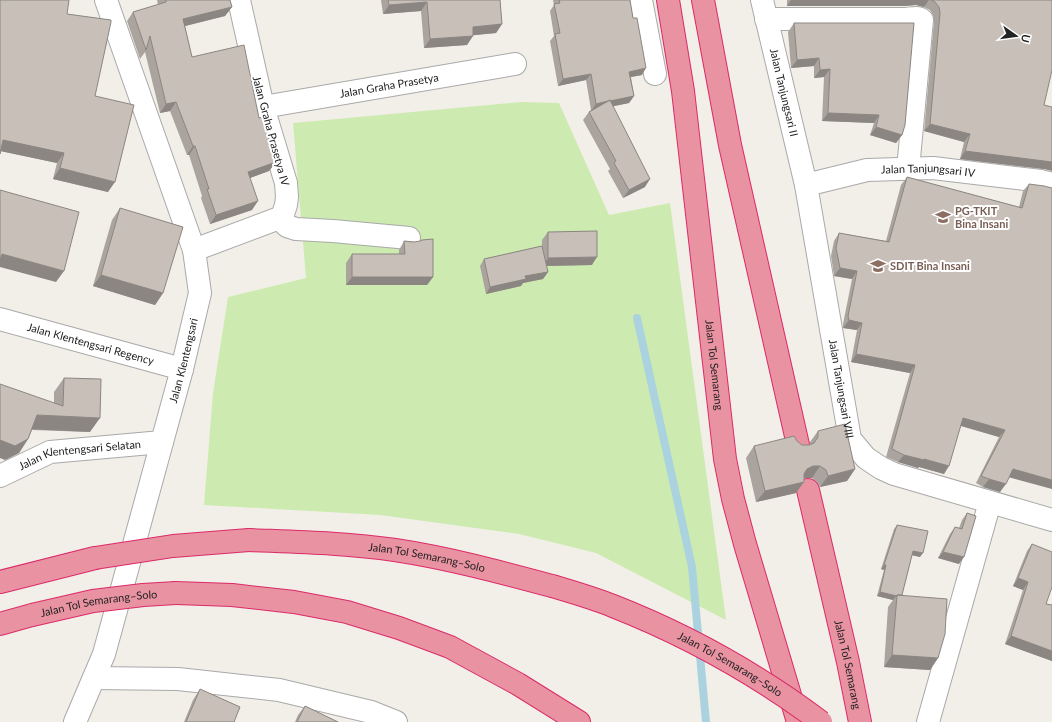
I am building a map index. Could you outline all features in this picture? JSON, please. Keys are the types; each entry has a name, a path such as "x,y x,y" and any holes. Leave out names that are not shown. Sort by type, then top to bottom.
{"highway":[{"name":"Jalan Tol Semarang","path":"668,0 683,91 726,459 733,499 798,722"},
{"path":"703,0 730,145 798,445"},
{"name":"Jalan Tol Semarang","path":"808,490 848,662 860,722"},
{"name":"Jalan Tol Semarang–Solo","path":"0,582 95,558 173,546 249,540 322,543 395,550 474,565 552,586 613,606 664,628 709,651 759,680 821,722"},
{"name":"Jalan Tol Semarang–Solo","path":"0,624 32,615 93,602 143,594 176,593 232,595 294,602 347,612 399,628 450,647 518,684 579,722"}],"street":[{"name":"Jalan Klentengsari","path":"75,722 104,654 182,369 200,293 194,250 106,0"},
{"name":"Jalan Graha Prasetya IV","path":"239,0 262,107 286,183 287,197 282,217"},
{"path":"641,0 655,74"},
{"path":"764,9 905,19 920,18 922,20 908,169"},
{"name":"Jalan Tanjungsari II","path":"764,9 806,185"},
{"name":"Jalan Graha Prasetya","path":"262,107 515,64"},
{"name":"Jalan Tanjungsari IV","path":"806,185 867,170 908,169 940,169 1034,180 1052,184"},
{"name":"Jalan Tanjungsari VIII","path":"806,185 850,439 866,458 881,468 894,474 1052,520"},
{"path":"194,250 282,217 284,224 296,230 333,231 409,238"},
{"name":"Jalan Klentengsari Regency","path":"0,319 182,369"},
{"name":"Jalan Klentengsari Selatan","path":"0,476 50,452 162,442"},
{"path":"928,722 990,502"},
{"path":"94,678 178,679 279,690 371,712 396,722"}],"green space":[{"path":"521,102 559,103 609,215 670,203 726,620 596,553 519,534 380,515 204,505 213,393 228,297 306,278 293,123"}],"building":[{"path":"0,0 69,0 67,14 111,20 95,96 134,105 115,182 60,168 64,153 3,140 0,154"},
{"path":"166,0 230,0 232,7 183,19 192,57 244,45 259,118 262,117 276,162 248,172 258,201 216,215 195,146 193,146 176,102 166,104 150,36 146,50 133,12 166,2"},
{"path":"388,0 500,0 502,24 473,27 473,36 430,39 427,2 389,5"},
{"path":"559,0 630,0 633,18 637,18 646,68 629,72 634,96 596,104 591,74 563,79 555,34 560,33 554,4 560,3"},
{"path":"931,0 1052,0 1052,70 1044,105 1052,107 1052,162 965,151 970,134 930,124 940,13 939,7"},
{"path":"794,23 914,23 905,125 902,135 876,127 879,115 828,113 830,69 820,70 819,58 797,60"},
{"path":"610,100 650,179 629,190 614,163 616,161 589,112"},
{"path":"907,177 1022,208 1029,184 1052,188 1052,480 1013,469 1006,484 981,476 1005,430 963,418 949,466 904,455 892,449 915,365 856,354 862,323 849,320 848,316 857,271 840,268 836,248 839,233 889,242"},
{"path":"0,190 79,212 64,271 2,254 0,260"},
{"path":"120,208 183,227 163,293 101,275"},
{"path":"597,231 597,257 548,258 548,232"},
{"path":"433,239 433,277 352,277 352,254 405,254 404,241 414,242"},
{"path":"542,246 548,272 525,276 526,279 490,287 484,259"},
{"path":"64,378 101,379 100,418 37,415 28,439 15,446 0,440 0,384 63,406"},
{"path":"845,424 855,469 828,476 826,470 820,466 813,466 807,469 804,474 804,482 765,491 754,446 794,436 802,445 809,445 814,443 818,437 818,431"},
{"path":"967,513 976,516 964,557 943,552 955,527 962,529"},
{"path":"897,525 928,531 923,553 913,551 902,595 897,596 880,592 886,565 884,565"},
{"path":"1032,544 1052,552 1052,587 1046,604 1052,605 1052,651 1011,636 1028,582 1018,578"},
{"path":"897,595 947,599 945,634 938,658 892,655"},
{"path":"200,689 240,707 234,722 186,722"},
{"path":"305,706 338,722 297,722"}],"waterway":[{"path":"637,318 692,567 706,722"}],"place":[{"name":"PG-TKIT Bina Insani","path":"943,217"},
{"name":"SDIT Bina Insani","path":"878,266"}]}
